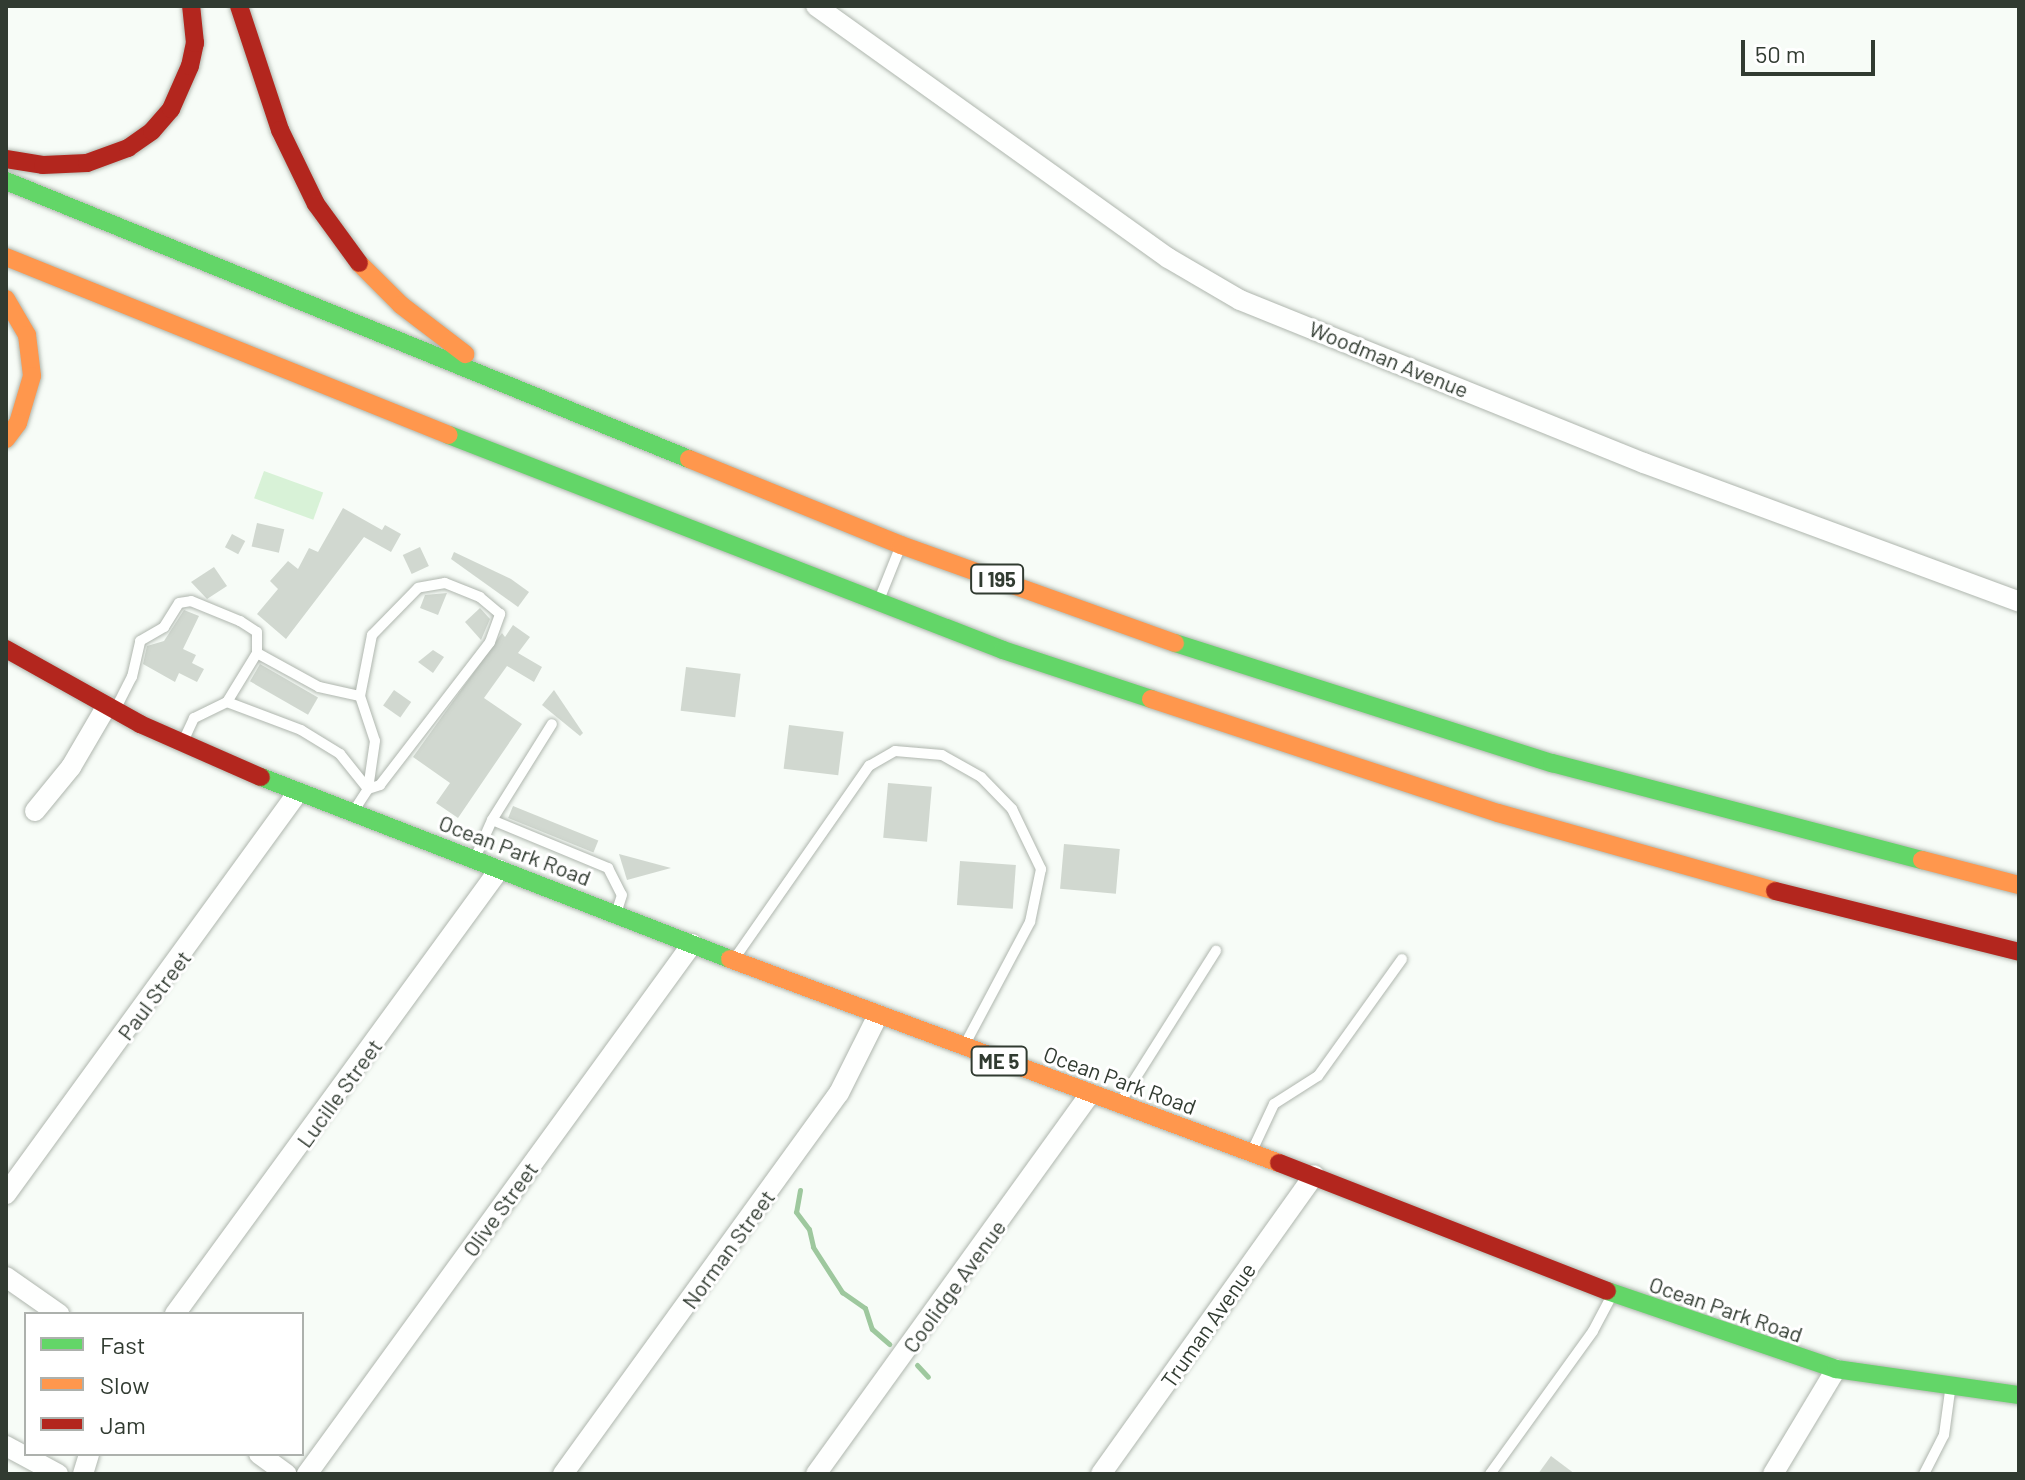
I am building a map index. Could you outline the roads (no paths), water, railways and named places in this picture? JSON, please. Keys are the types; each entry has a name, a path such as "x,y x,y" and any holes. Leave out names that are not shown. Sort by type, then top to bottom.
{"main road":[{"path":"6,159 43,165 87,163 128,148 152,131 171,109 190,66 195,43 191,6"},
{"path":"239,6 296,168 338,237 401,305 516,391"},
{"name":"I 195","path":"6,181 901,545 1301,686 1522,754 2019,885"},
{"path":"6,257 878,604 1239,731 1498,813 1766,889 2019,952"},
{"path":"6,299 27,335 32,376 18,423 6,439"},
{"name":"Ocean Park Road","path":"6,649 110,709 181,744 297,793 1089,1096 1314,1175 1612,1295 1836,1369 1951,1389 2019,1395"}],"street":[{"name":"Woodman Avenue","path":"816,6 1168,258 1240,300 1644,463 2019,602"},
{"path":"35,811 71,767 110,709"},
{"name":"Paul Street","path":"6,1194 297,793"},
{"name":"Lucille Street","path":"176,1312 499,870"},
{"name":"Olive Street","path":"307,1474 692,944"},
{"name":"Norman Street","path":"563,1474 839,1093 878,1015"},
{"name":"Coolidge Avenue","path":"816,1474 1089,1096"},
{"name":"Truman Avenue","path":"1101,1474 1314,1175"},
{"path":"6,1277 56,1312"},
{"path":"1773,1474 1836,1369"},
{"path":"6,1446 24,1456"},
{"path":"25,1456 58,1474"},
{"path":"262,1456 287,1474"}],"lane":[{"path":"878,604 901,545"},
{"path":"352,814 368,789 375,741 360,696 372,635 418,588 445,583 480,597 500,614 490,642 404,758 380,785 368,789"},
{"path":"110,709 134,667 140,641 164,627 184,601 252,628 259,638 257,653 227,702 194,718 181,744"},
{"path":"257,653 319,687 346,689 360,696"},
{"path":"227,702 301,730 340,754 368,789"},
{"path":"474,860 492,820 552,724"},
{"path":"734,960 859,777 895,751 942,755 981,777 1012,809 1041,869 1030,922 963,1047"},
{"path":"492,820 608,868 622,895 616,914"},
{"path":"1118,1106 1216,951"},
{"path":"1251,1153 1274,1104 1318,1076 1402,959"},
{"path":"1490,1474 1593,1331 1612,1295"},
{"path":"1924,1474 1944,1435 1951,1389"}],"waterway":[{"path":"800,1190 796,1212 809,1229 813,1247 842,1292 865,1308 872,1329 889,1344"},
{"path":"917,1365 928,1377"}]}
